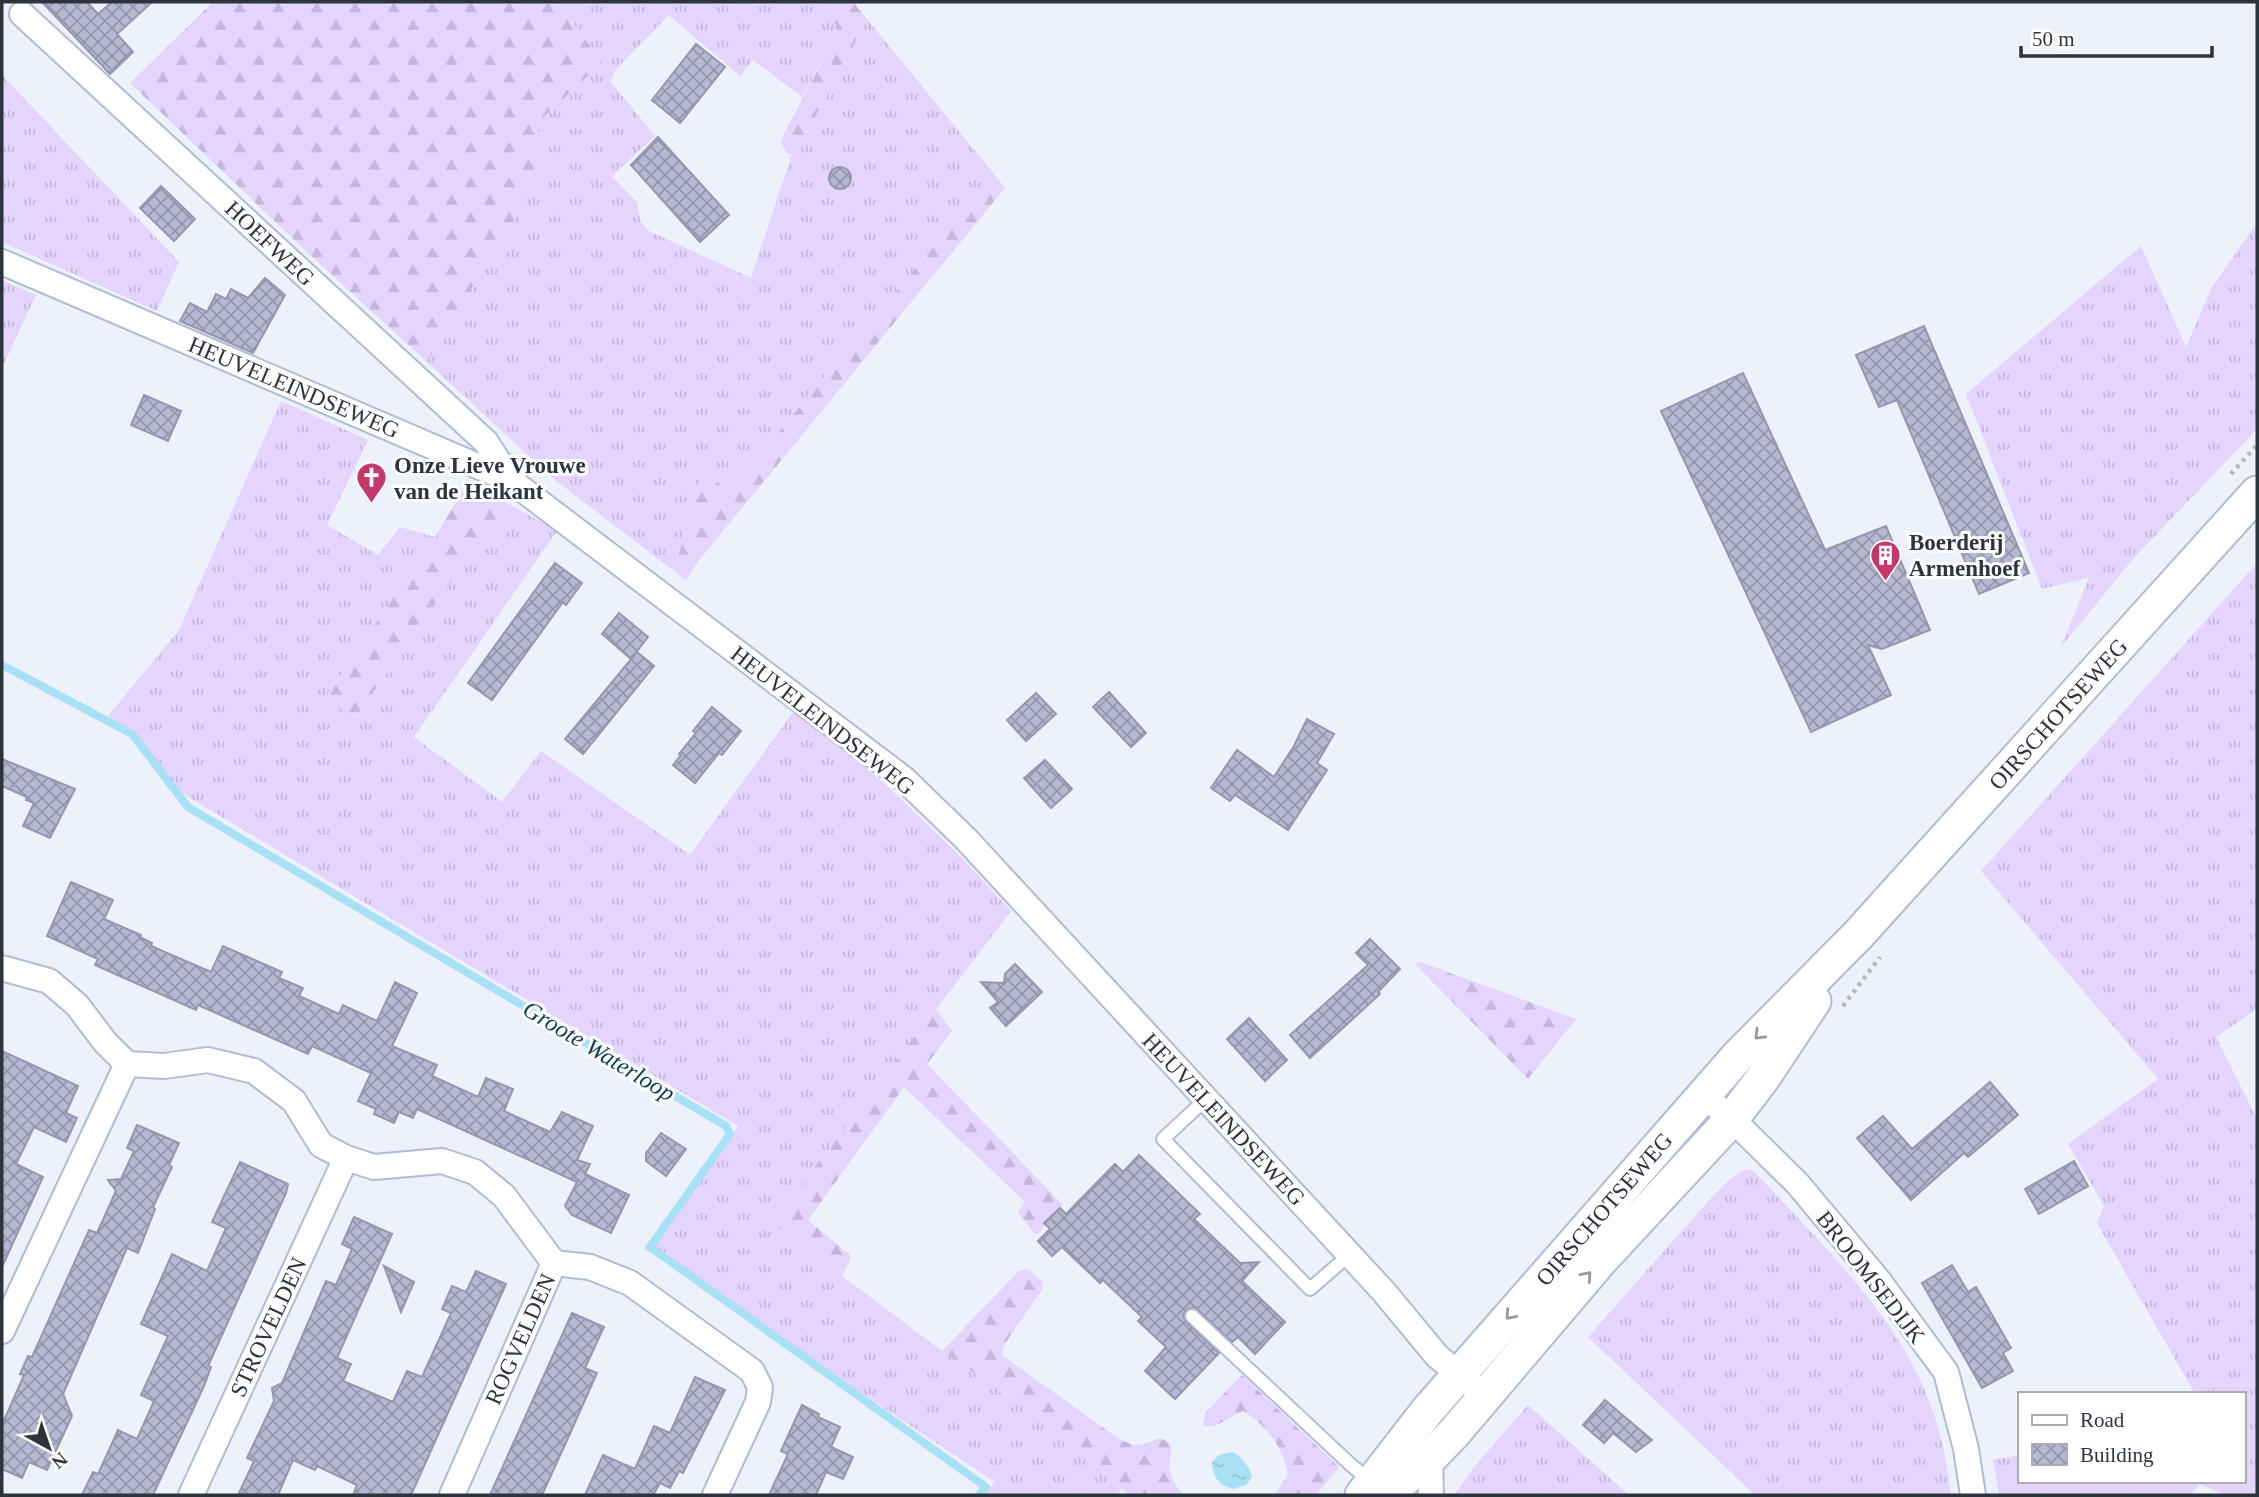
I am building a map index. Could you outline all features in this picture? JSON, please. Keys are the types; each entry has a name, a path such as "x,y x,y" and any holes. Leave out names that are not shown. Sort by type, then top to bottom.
{"main road":[{"name":"OIRSCHOTSEWEG","path":"1376,1492 1428,1410 1738,1056 1858,934 2257,494"},
{"name":"OIRSCHOTSEWEG","path":"1376,1492 1430,1458 1454,1433 1600,1261 1731,1120 1763,1078 1858,934"}],"street":[{"name":"HOEFWEG","path":"22,14 486,442 510,480"},
{"name":"HEUVELEINDSEWEG","path":"2,262 510,480 904,779 966,839 1349,1255 1437,1356 1484,1396"},
{"path":"2,968 49,981 78,1004 104,1042 127,1064 2,1331"},
{"name":"ROGVELDEN","path":"127,1064 164,1066 208,1060 254,1071 294,1101 321,1145 345,1158 374,1167 442,1161 475,1172 504,1196 554,1264 452,1495"},
{"name":"BROOMSEDIJK","path":"1704,1096 1797,1184 1879,1281 1946,1372 1966,1449 1973,1495"},
{"name":"STROVELDEN","path":"191,1495 345,1158"},
{"path":"554,1264 590,1267 630,1283 752,1371 760,1387 758,1402 715,1495"},
{"path":"1430,1458 1431,1495"}],"lane":[{"path":"1206,1099 1163,1139 1310,1290 1349,1255"},
{"path":"1192,1316 1351,1465 1376,1492"}],"green space":[{"path":"213,2 556,2 603,62 536,124 543,149 540,176 427,362 130,83"},
{"path":"556,2 817,2 836,25 835,36 802,97 753,60 740,76 669,15 617,68 610,81 655,136 612,176 637,202 640,220 647,230 751,278 792,154 799,147 867,19 994,174 731,489 702,472 674,571 555,480 427,362 540,176 543,149 536,124 603,62"},
{"path":"817,2 853,2 867,19 799,147 792,154 788,154 781,144 783,136 835,36 836,25"},
{"path":"2,75 179,262 157,311 2,242"},
{"path":"994,174 1005,188 696,564 686,580 674,571 702,471 727,489 731,489"},
{"path":"2257,223 2257,429 2133,559 2061,647 2089,578 2042,589 1966,394 2141,246 2186,347 2212,287"},
{"path":"2,280 36,295 2,368"},
{"path":"281,401 368,440 327,525 378,555 400,527 435,537 324,699 356,717 507,503 557,531 414,737 502,802 541,751 690,855 796,708 886,785 957,853 1011,911 773,1224 942,1351 1069,1439 1122,1489 1116,1495 983,1495 995,1482 644,1248 738,1126 180,792 118,722 108,716 179,630"},
{"path":"466,485 507,503 355,718 324,699 435,537"},
{"path":"2257,563 2257,1009 2216,1037 2257,1119 2257,1495 2224,1495 2200,1484 2190,1495 1999,1495 1993,1460 2018,1455 2018,1483 2245,1483 2245,1392 2194,1392 2097,1223 2104,1206 2068,1144 2158,1079 1981,871"},
{"path":"1420,962 1576,1019 1528,1079 1415,964"},
{"path":"936,1009 952,1031 927,1064 1063,1205 1038,1234 1035,1234 1018,1213 1025,1202 904,1087 808,1220 850,1255 842,1276 776,1227 774,1220"},
{"path":"1746,1169 1755,1172 1830,1253 1878,1311 1899,1342 1917,1373 1935,1417 1944,1450 1951,1495 1755,1495 1588,1337 1711,1198 1729,1180"},
{"path":"1025,1269 1043,1282 1043,1288 1006,1342 1003,1356 1119,1439 1136,1445 1156,1439 1168,1442 1172,1448 1170,1473 1183,1495 1129,1495 1069,1439 942,1351 1018,1272"},
{"path":"1242,1375 1339,1467 1316,1495 1274,1495 1288,1475 1283,1456 1266,1430 1243,1411 1215,1426 1205,1426 1203,1422 1206,1412"},
{"path":"1528,1405 1629,1495 1454,1495 1474,1467"}],"water":[{"path":"1231,1452 1244,1462 1252,1477 1246,1485 1233,1489 1217,1480 1212,1462 1219,1455"}],"building":[{"path":"42,2 87,2 98,14 112,2 152,2 117,34 133,52 110,74"},
{"path":"696,44 725,67 680,123 652,100"},
{"path":"658,137 729,215 700,242 631,165"},
{"path":"840,167 848,170 851,178 848,186 840,189 832,186 829,178 832,170"},
{"path":"161,186 195,219 174,241 140,208"},
{"path":"265,278 285,295 253,353 180,321 190,303 207,312 216,294 226,299 231,289 248,298"},
{"path":"1924,326 2029,573 1979,594 1897,400 1879,407 1856,355"},
{"path":"1743,373 1825,550 1886,526 1930,630 1882,649 1868,645 1891,695 1811,732 1661,411"},
{"path":"144,395 181,411 168,441 131,425"},
{"path":"555,563 582,583 566,605 563,602 492,700 468,683"},
{"path":"619,613 648,637 631,659 602,634"},
{"path":"637,652 654,666 583,754 565,739"},
{"path":"1109,692 1146,733 1131,747 1093,707"},
{"path":"1036,693 1056,714 1026,741 1007,720"},
{"path":"712,707 741,731 695,783 673,765 696,733 693,731"},
{"path":"1307,719 1334,734 1317,763 1327,770 1288,830 1235,795 1230,801 1211,788 1237,750 1274,777"},
{"path":"2,759 75,789 50,838 23,826 34,803 2,786"},
{"path":"1045,760 1072,789 1051,808 1024,778"},
{"path":"71,882 113,900 104,919 141,935 140,937 152,943 151,946 211,972 223,946 282,972 279,978 303,988 299,996 339,1014 343,1005 377,1021 395,982 417,993 392,1046 437,1065 432,1076 478,1097 486,1078 513,1089 504,1111 550,1132 562,1112 593,1126 577,1160 590,1164 585,1174 629,1195 611,1233 572,1215 565,1206 577,1182 417,1109 413,1118 399,1112 394,1123 374,1114 376,1109 358,1101 371,1073 312,1046 308,1054 198,1005 196,1010 95,965 98,959 47,936"},
{"path":"1370,939 1400,969 1378,992 1380,994 1310,1058 1290,1035 1368,965 1356,953"},
{"path":"1015,964 1042,992 1006,1026 990,1008 998,1002 981,982 1004,983 1005,974"},
{"path":"1249,1018 1287,1060 1265,1081 1227,1039"},
{"path":"2,1051 78,1086 66,1113 77,1118 66,1142 34,1127 16,1164 43,1177 2,1267"},
{"path":"1990,1082 2018,1115 1968,1157 1964,1153 1911,1200 1857,1138 1883,1116 1912,1149"},
{"path":"137,1125 179,1143 169,1165 172,1167 153,1207 155,1209 138,1253 127,1248 63,1394 72,1416 47,1470 29,1462 22,1478 2,1469 2,1425 24,1375 20,1374 28,1356 32,1357 89,1230 97,1233 116,1191 108,1180 121,1179 134,1151 127,1148"},
{"path":"661,1133 686,1149 666,1176 646,1161 646,1153"},
{"path":"1139,1155 1200,1214 1194,1219 1240,1263 1259,1262 1242,1281 1285,1322 1255,1354 1238,1337 1232,1342 1197,1309 1193,1307 1186,1310 1183,1315 1186,1322 1219,1353 1175,1399 1145,1371 1166,1347 1138,1321 1142,1317 1103,1280 1100,1283 1062,1247 1052,1256 1038,1241 1050,1229 1044,1223 1060,1208 1066,1214 1115,1164 1123,1172"},
{"path":"2074,1161 2088,1186 2039,1214 2025,1189"},
{"path":"240,1162 288,1184 286,1193 208,1366 211,1367 204,1386 153,1495 82,1495 93,1472 98,1474 118,1430 137,1439 154,1401 141,1395 168,1336 141,1324 172,1254 207,1271 226,1228 212,1222"},
{"path":"354,1217 392,1234 337,1358 351,1364 343,1381 393,1402 407,1371 422,1377 451,1313 442,1309 452,1286 466,1292 476,1271 506,1284 411,1495 353,1495 357,1485 317,1466 315,1470 293,1460 278,1495 238,1495 254,1461 247,1458 274,1401 272,1388 282,1383 326,1281 336,1285 352,1249 342,1244"},
{"path":"1952,1265 1968,1292 1976,1287 2011,1348 2003,1353 2013,1371 1982,1388 1922,1283"},
{"path":"384,1266 414,1282 401,1312"},
{"path":"572,1313 604,1327 585,1368 597,1373 568,1438 542,1495 490,1495"},
{"path":"695,1377 725,1390 683,1473 679,1471 670,1488 660,1483 653,1495 585,1495 603,1455 635,1469 654,1426 670,1433"},
{"path":"1605,1400 1652,1440 1636,1452 1613,1433 1604,1443 1583,1425"},
{"path":"802,1405 819,1414 818,1417 840,1427 831,1447 853,1457 843,1479 826,1472 816,1495 769,1495 788,1454 781,1451"}],"waterway":[{"name":"Groote Waterloop","path":"2,665 132,734 188,807 726,1126 730,1134 650,1247 986,1487 979,1495"}],"place":[{"name":"Onze Lieve Vrouwe van de Heikant","path":"371,505"},
{"name":"Boerderij Armenhoef","path":"1886,582"}]}
